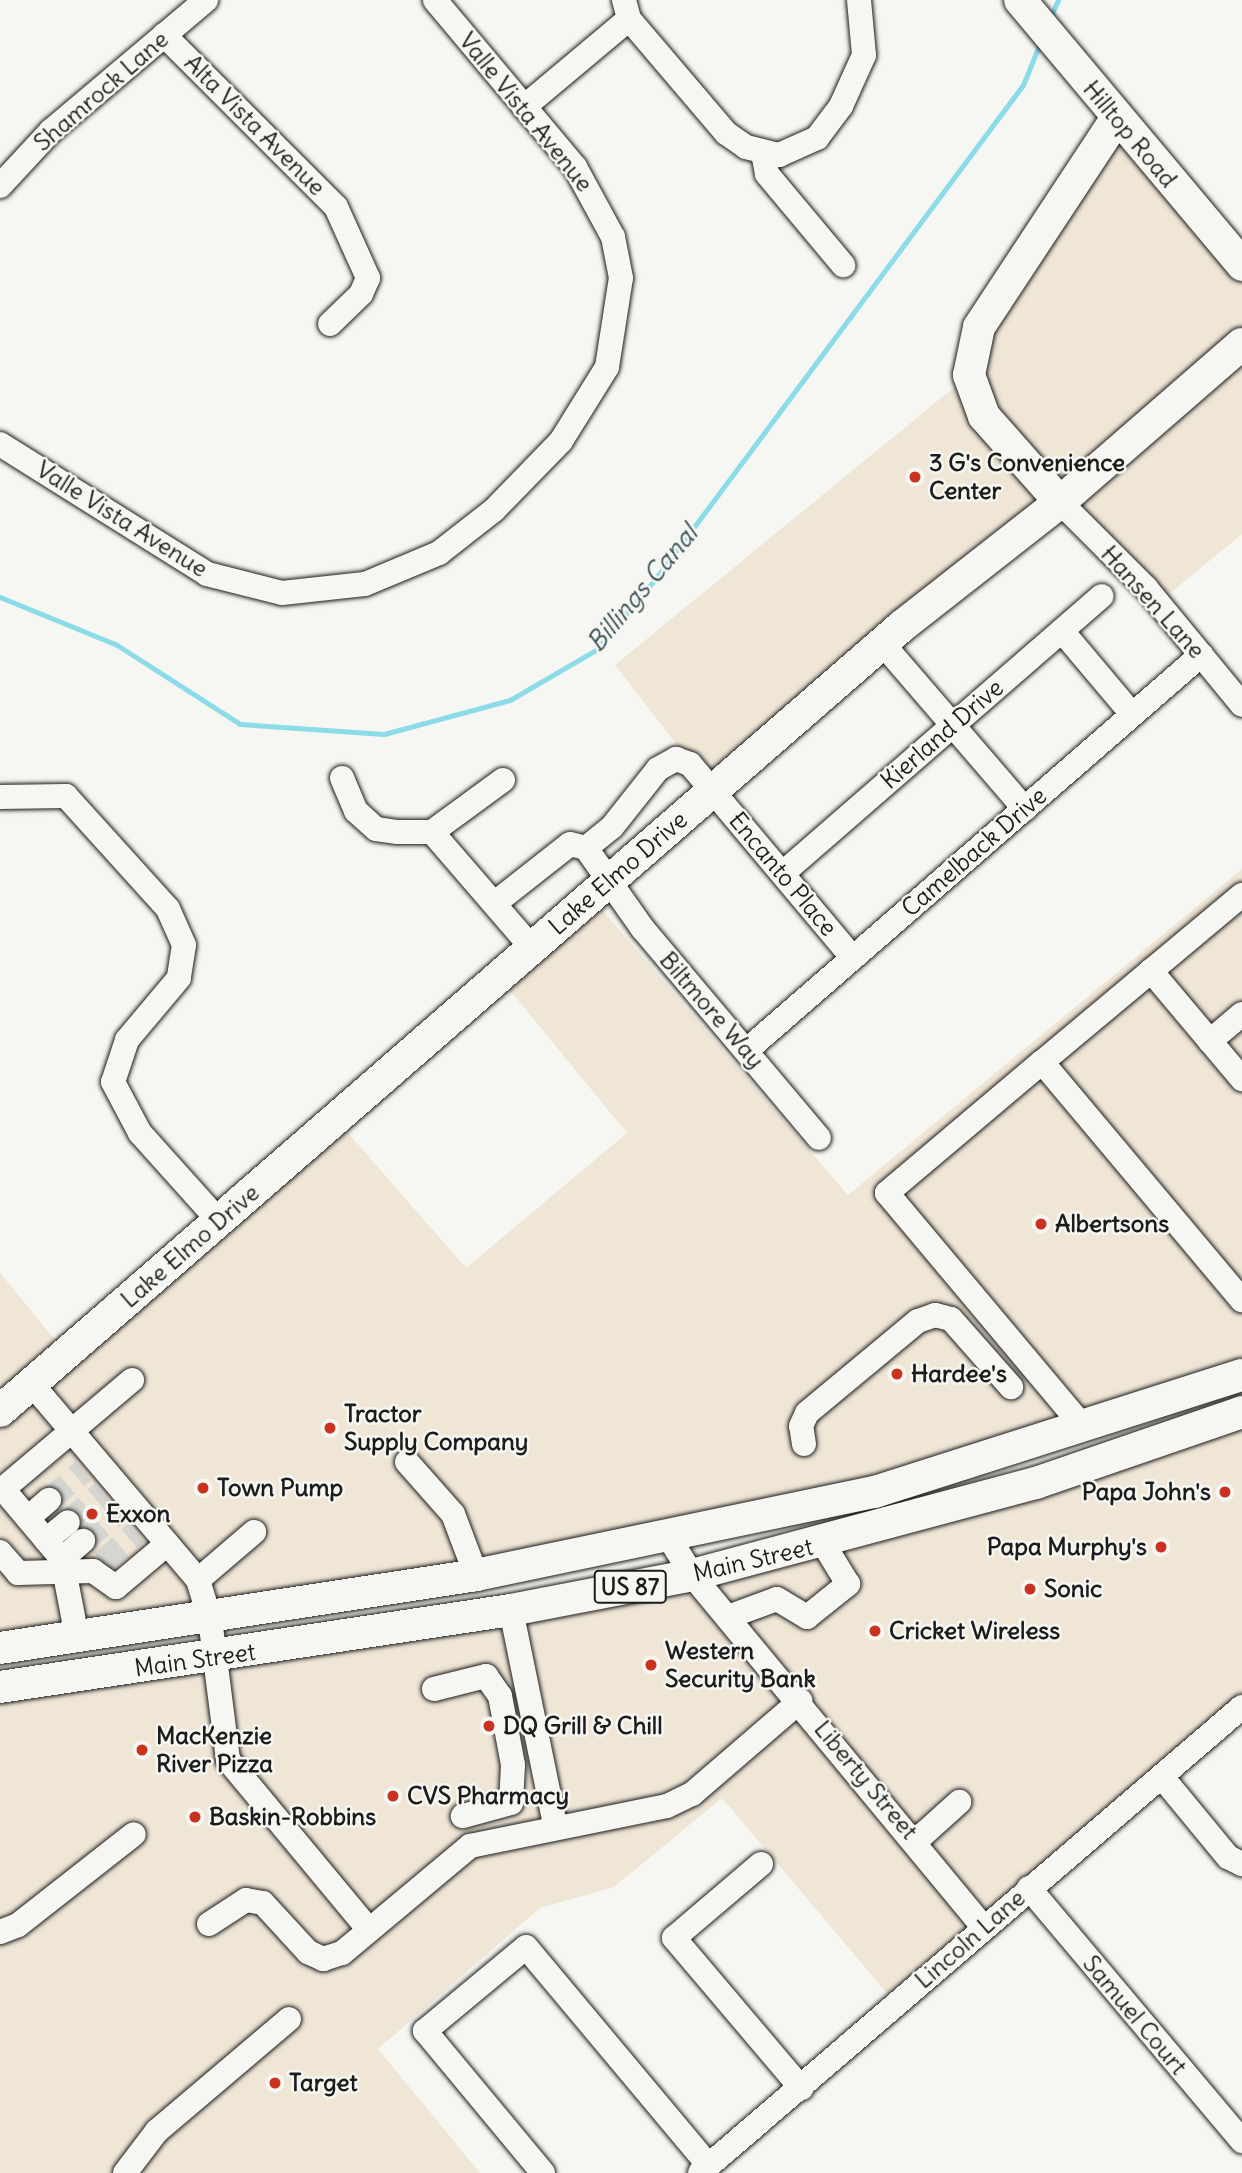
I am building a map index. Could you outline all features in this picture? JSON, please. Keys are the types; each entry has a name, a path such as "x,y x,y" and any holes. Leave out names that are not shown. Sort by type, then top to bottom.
{"main road":[{"name":"Hilltop Road","path":"1022,3 1116,120 1242,265"},
{"path":"1060,502 984,415 969,375 979,327 1116,120"},
{"name":"Lake Elmo Drive","path":"0,1410 882,643 1060,502 1242,344"},
{"name":"Main Street","path":"0,1648 210,1619 476,1575 875,1492 1242,1375"},
{"name":"Main Street","path":"0,1687 214,1658 511,1610 692,1575 823,1544 1050,1479 1242,1412"}],"street":[{"name":"Shamrock Lane","path":"0,186 51,131 206,0"},
{"name":"Valle Vista Avenue","path":"0,444 207,574 241,584 322,592 365,584 439,553 494,510 569,431 607,367 618,322 621,278 613,237 575,167 435,0"},
{"path":"524,107 627,9 726,133 763,153 799,149 834,117 864,55 859,0"},
{"name":"Alta Vista Avenue","path":"164,36 335,207 368,278 361,294 330,324"},
{"path":"763,153 767,174 844,265"},
{"name":"Hansen Lane","path":"1060,502 1201,655 1242,705"},
{"name":"Kierland Drive","path":"783,873 1102,596"},
{"path":"1062,631 1132,714"},
{"path":"882,643 1025,809"},
{"name":"Camelback Drive","path":"747,1050 1201,655"},
{"name":"Encanto Place","path":"586,848 612,827 658,769 676,759 713,791 852,957"},
{"path":"342,778 356,811 376,829 432,832 503,780"},
{"path":"0,797 66,796 168,909 184,945 179,978 127,1040 113,1082 140,1133 219,1221"},
{"path":"432,832 532,948"},
{"path":"495,903 570,844 586,848"},
{"name":"Biltmore Way","path":"586,848 643,929 819,1138"},
{"path":"1084,1427 887,1193 1242,895"},
{"path":"1151,971 1242,1079"},
{"path":"1210,1041 1242,1014"},
{"path":"1042,1062 1242,1300"},
{"path":"804,1444 800,1426 807,1413 918,1321 935,1315 951,1319 1011,1387"},
{"path":"77,1637 57,1557 4,1489 132,1380"},
{"path":"32,1383 72,1431 90,1465 116,1497 143,1528 167,1544 198,1580 210,1619 228,1759 369,1930"},
{"path":"407,1462 458,1523 476,1575"},
{"path":"28,1518 49,1500"},
{"path":"0,1552 18,1573 57,1557 76,1531"},
{"path":"198,1580 254,1532"},
{"name":"Liberty Street","path":"668,1536 692,1575 917,1840 984,1928"},
{"path":"57,1557 97,1567 116,1587 167,1544"},
{"path":"728,1617 777,1599 807,1617 848,1584 823,1544"},
{"path":"511,1610 555,1824"},
{"path":"434,1689 486,1676 500,1696 513,1765 511,1803 463,1816"},
{"path":"209,1924 246,1900 263,1903 323,1959 342,1953 470,1846 555,1824 667,1806 692,1794 800,1701"},
{"name":"Lincoln Lane","path":"704,2170 1242,1707"},
{"path":"1162,1777 1228,1857 1242,1864"},
{"path":"917,1840 959,1802"},
{"path":"0,1931 18,1925 134,1834"},
{"path":"761,1864 674,1938 801,2088"},
{"name":"Samuel Court","path":"1029,1888 1242,2141"},
{"path":"543,2173 425,2031 526,1947 704,2170"},
{"path":"125,2173 157,2131 289,2019"}],"shaded area":[{"path":"1116,119 1242,267 1242,534 1158,603 1060,502 713,791 615,665 969,375"},
{"path":"1242,869 1242,1374 668,1536 0,1648 0,1273 66,1353 336,1119 466,1268 627,1133 499,977 591,897 848,1195"},
{"path":"1242,1412 1242,1711 896,2004 722,1798 614,1887 540,1908 378,2049 480,2173 0,2173 0,1687 511,1610"}],"waterway":[{"name":"Billings Canal","path":"1050,18 1058,0"},
{"name":"Billings Canal","path":"0,597 117,645 240,724 384,734 510,700 596,650 656,578 1023,85 1040,43"}],"tunnel":[{"path":"49,1500 83,1471"},
{"path":"68,1522 102,1493"},
{"path":"83,1541 118,1512"},
{"path":"102,1562 136,1533"}],"place":[{"name":"3 G's Convenience Center","path":"915,477"},
{"name":"Albertsons","path":"1041,1224"},
{"name":"Hardee's","path":"897,1374"},
{"name":"Tractor Supply Company","path":"330,1428"},
{"name":"Town Pump","path":"203,1488"},
{"name":"Papa John's","path":"1225,1492"},
{"name":"Exxon","path":"92,1514"},
{"name":"Papa Murphy's","path":"1161,1547"},
{"name":"Sonic","path":"1030,1589"},
{"name":"Cricket Wireless","path":"875,1631"},
{"name":"Western Security Bank","path":"651,1665"},
{"name":"DQ Grill & Chill","path":"489,1726"},
{"name":"MacKenzie River Pizza","path":"142,1750"},
{"name":"CVS Pharmacy","path":"393,1796"},
{"name":"Baskin-Robbins","path":"195,1817"},
{"name":"Target","path":"275,2083"}]}
